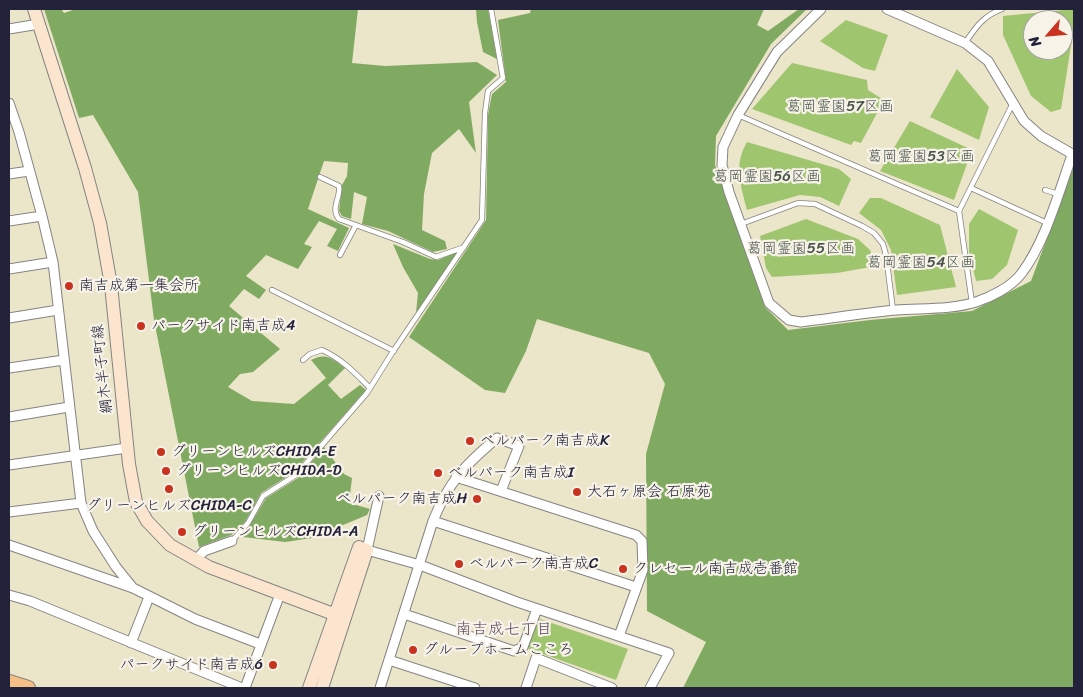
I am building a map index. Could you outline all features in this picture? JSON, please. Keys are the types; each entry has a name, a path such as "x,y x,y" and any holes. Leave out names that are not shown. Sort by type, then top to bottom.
{"main road":[{"path":"9,682 28,688"}],"street":[{"name":"綱木半子町線","path":"34,9 86,168 100,223 111,284 127,448 136,502 147,521 170,545 196,560 209,567 340,617"},
{"path":"820,9 777,52 738,115 723,147 722,165 729,192 769,303 789,320 801,322 893,310 972,303 991,296 1007,286 1020,274 1038,244 1073,155 1041,136 1024,120 988,61 965,43 887,9"},
{"path":"9,29 39,24"},
{"path":"9,103 13,126 42,216 52,262 81,503 93,531 116,567 133,588"},
{"path":"9,174 29,171"},
{"path":"9,221 42,216"},
{"path":"9,269 52,262"},
{"path":"9,318 58,310"},
{"path":"9,368 64,360"},
{"path":"9,417 69,406"},
{"path":"380,688 433,521 442,499 456,477 469,462 497,438 519,446 502,491"},
{"path":"9,465 127,448"},
{"path":"456,477 636,535 642,541 643,570 618,636"},
{"path":"309,688 367,550 379,496"},
{"path":"9,512 81,503"},
{"path":"433,521 636,587"},
{"path":"196,560 204,551 232,541"},
{"path":"9,545 133,588 195,619 260,644"},
{"path":"367,550 420,565 537,608 669,653 650,688"},
{"path":"9,595 30,601 243,688 280,594"},
{"path":"131,643 149,597"},
{"path":"404,614 514,651 523,647 537,608"},
{"path":"322,688 340,617"},
{"path":"526,688 536,658 612,688"},
{"path":"389,660 475,688"}],"lane":[{"path":"232,541 248,523 263,496 296,475 370,388 482,220 485,113 488,91 503,78 491,9"},
{"path":"965,43 975,28 989,14 1002,9"},
{"path":"972,303 959,211 1013,102"},
{"path":"738,115 959,211"},
{"path":"320,177 339,186 340,191 335,208 339,219 403,242 436,257 464,248"},
{"path":"971,188 1047,223"},
{"path":"1044,190 1058,194"},
{"path":"741,224 798,203 815,204 862,226 874,233 883,244 893,310"},
{"path":"340,255 356,225"},
{"path":"272,290 394,351"},
{"path":"303,360 310,354 322,350 327,352 350,367 370,388"}],"green space":[{"path":"44,9 61,9 64,13 76,9 358,9 352,63 385,66 477,62 497,75 469,102 476,153 459,129 432,153 424,194 422,230 445,241 447,249 433,252 388,231 362,224 367,197 354,192 351,219 342,216 339,211 342,185 347,176 348,163 324,161 308,209 349,228 338,251 327,246 337,229 319,221 304,244 312,247 298,269 266,255 246,276 266,290 259,299 244,289 229,306 280,349 253,372 240,374 228,387 252,401 294,404 326,378 311,360 325,357 333,359 345,368 328,385 341,399 360,385 366,390 293,473 261,493 245,522 231,535 199,547 154,320 138,192 93,115 79,118"},
{"path":"476,9 488,9 497,59 483,52"},
{"path":"531,9 764,9 757,25 768,31 799,9 807,9 771,44 716,136 715,165 765,307 788,330 870,320 972,311 1031,281 1074,166 1074,688 683,688 706,642 647,611 646,454 665,384 649,353 537,319 526,351 505,393 485,390 409,337 486,220 488,115 492,94 506,82 498,20 530,13"},
{"path":"1074,9 1073,33 1073,10 1064,10"},
{"path":"1023,14 1023,60 1069,60 1061,109 1051,112 1031,96 1003,35 1003,16"},
{"path":"846,20 888,35 875,71 863,68 820,41"},
{"name":"葛岡霊園57区画","path":"792,63 867,80 868,90 884,100 861,143 854,141 851,145 752,109"},
{"path":"957,69 989,107 979,140 930,117"},
{"name":"葛岡霊園53区画","path":"910,121 972,150 954,200 880,171"},
{"name":"葛岡霊園56区画","path":"747,142 839,169 851,179 839,206 820,197 800,195 747,210 739,167"},
{"name":"葛岡霊園54区画","path":"870,198 881,198 940,225 956,287 897,295 891,250 881,230 859,213"},
{"path":"979,209 1018,230 1007,265 992,279 976,281 969,251 969,224"},
{"name":"葛岡霊園55区画","path":"806,219 858,239 870,250 876,266 837,273 772,277 766,268 760,236"},
{"path":"393,244 430,259 438,260 459,251 416,313 418,293 403,267"},
{"path":"324,447 344,474 352,478 349,503 370,509 367,515 312,538 285,542 243,537 266,498 298,478"},
{"path":"537,618 628,649 616,680 526,648"}],"place":[{"name":"南吉成第一集会所","path":"69,286"},
{"name":"パークサイド南吉成4","path":"141,326"},
{"name":"ベルパーク南吉成K","path":"470,441"},
{"name":"グリーンヒルズCHIDA-E","path":"161,452"},
{"name":"グリーンヒルズCHIDA-D","path":"166,471"},
{"name":"ベルパーク南吉成I","path":"438,473"},
{"name":"グリーンヒルズCHIDA-C","path":"169,489"},
{"name":"大石ヶ原会 石原苑","path":"577,492"},
{"name":"ベルパーク南吉成H","path":"477,499"},
{"name":"グリーンヒルズCHIDA-A","path":"182,532"},
{"name":"ベルパーク南吉成C","path":"459,564"},
{"name":"クレセール南吉成壱番館","path":"623,569"},
{"name":"グループホームこころ","path":"413,650"},
{"name":"パークサイド南吉成6","path":"273,665"}],"district":[{"name":"南吉成七丁目","path":"504,630"}]}
